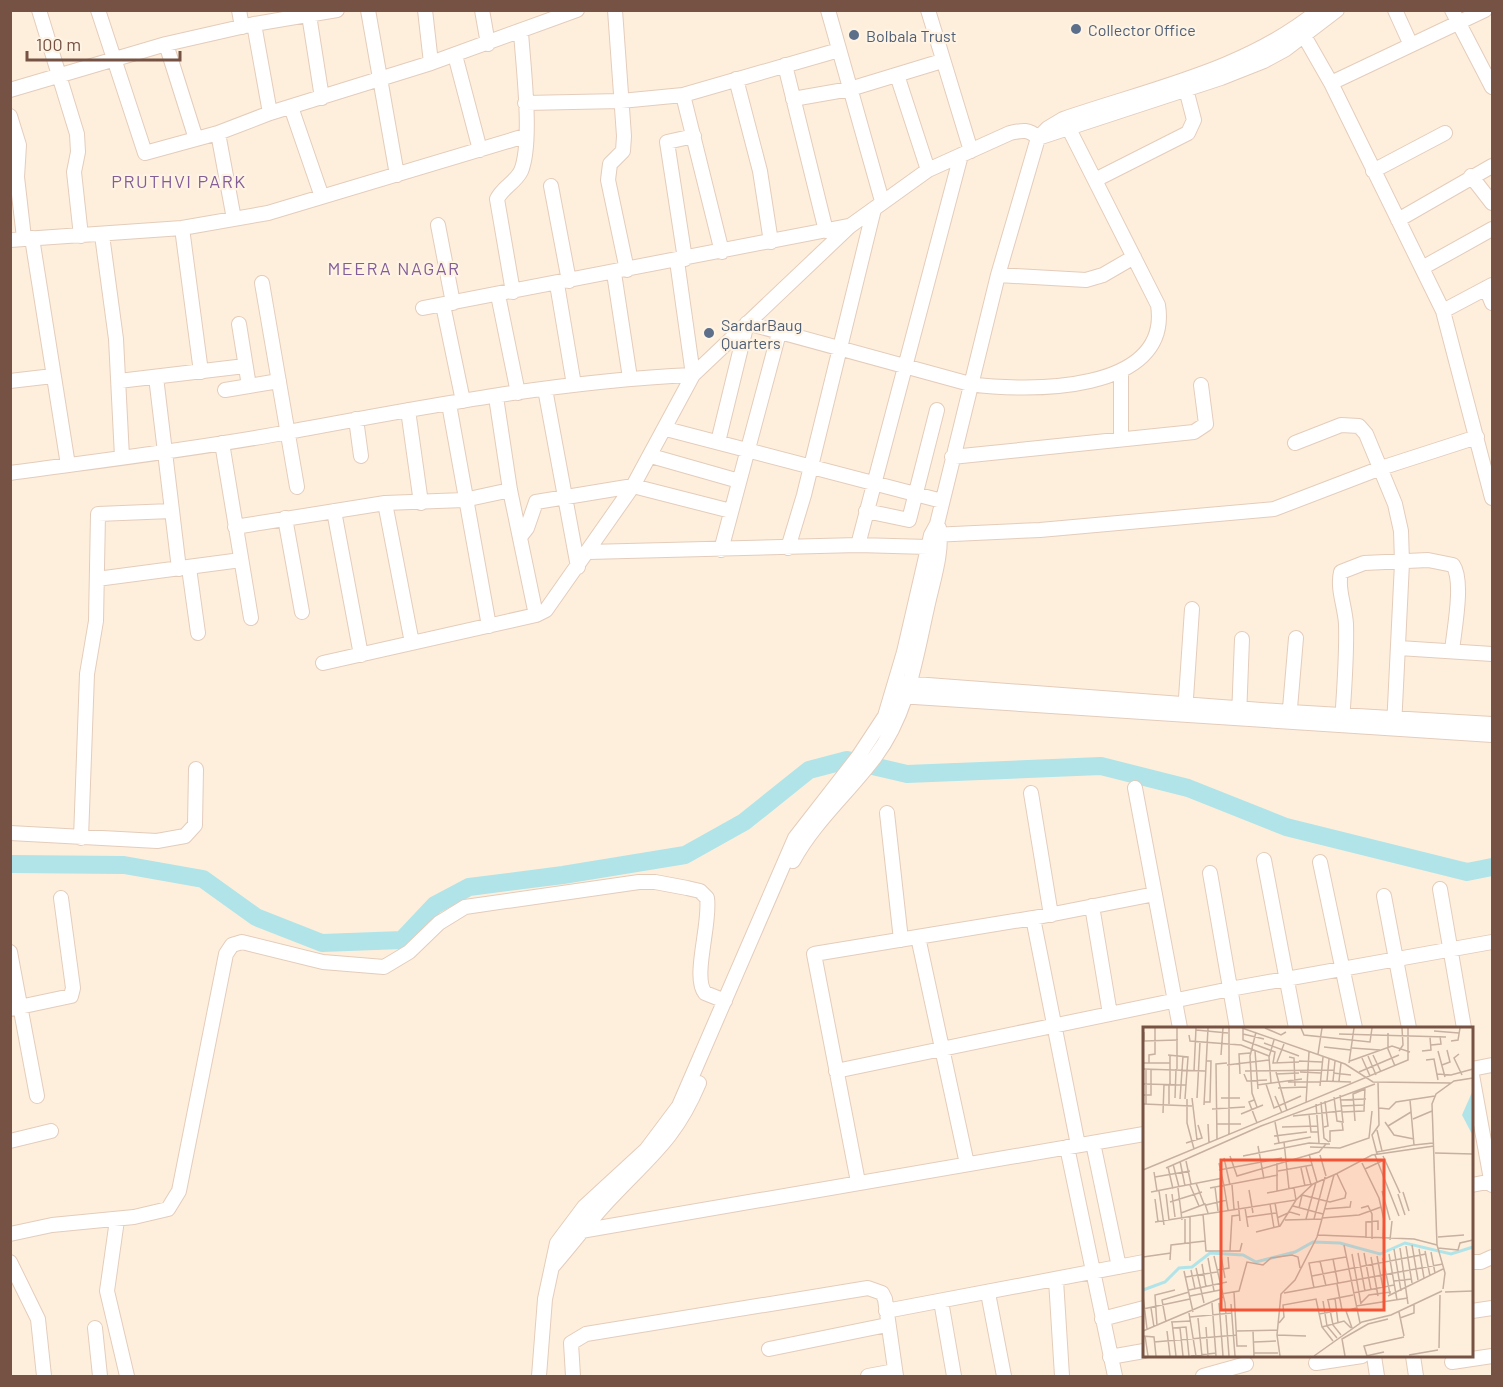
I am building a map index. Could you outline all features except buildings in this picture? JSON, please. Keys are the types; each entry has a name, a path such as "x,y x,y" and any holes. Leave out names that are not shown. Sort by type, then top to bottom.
{"street":[{"path":"39,10 78,143 74,172 81,236"},
{"path":"98,10 145,153 218,133 270,113 380,80 488,44 571,12"},
{"path":"239,10 248,25 270,113"},
{"path":"10,90 166,44 248,25 337,10"},
{"path":"368,10 397,175"},
{"path":"424,10 431,63"},
{"path":"482,10 488,44"},
{"path":"615,10 624,146 619,156 610,164 608,180 621,271 630,378"},
{"path":"788,548 812,465 878,205 828,10"},
{"path":"858,545 905,365 966,153 928,10"},
{"path":"1038,138 1263,61 1302,31 1319,10"},
{"path":"827,806 875,758 895,725 952,457 999,275 1038,138 1048,128 1063,119 1249,56 1302,31 1337,10"},
{"path":"1395,10 1410,44"},
{"path":"1331,83 1410,44 1455,17 1485,10"},
{"path":"309,15 322,98"},
{"path":"1455,17 1492,87"},
{"path":"1302,31 1331,83 1443,311 1477,437 1489,469 1492,498"},
{"path":"513,292 497,199 502,189 511,184 522,169 525,103 521,32"},
{"path":"166,44 195,139"},
{"path":"525,103 621,101 683,94 839,50"},
{"path":"455,55 480,150"},
{"path":"793,99 850,89 942,61"},
{"path":"785,65 826,231"},
{"path":"897,75 928,170"},
{"path":"736,79 758,161 771,243"},
{"path":"1095,180 1188,133 1194,120 1186,89"},
{"path":"683,94 722,252"},
{"path":"291,107 322,197"},
{"path":"10,116 19,145 14,166 22,239 53,376 68,465"},
{"path":"747,323 970,384 1020,388 1104,378 1121,370 1151,348 1158,327 1158,305 1069,129"},
{"path":"323,663 536,615 552,604 633,486 666,429 693,375 747,323 850,226 928,170 1023,130 1032,132 1038,138"},
{"path":"218,133 234,219"},
{"path":"1373,171 1445,133"},
{"path":"22,239 182,228 268,213 525,136"},
{"path":"693,375 667,142 694,136"},
{"path":"1398,220 1492,166"},
{"path":"1471,176 1492,203"},
{"path":"551,186 574,384"},
{"path":"438,225 463,401"},
{"path":"423,308 563,283 850,226"},
{"path":"182,228 201,372"},
{"path":"1422,268 1492,229"},
{"path":"102,235 119,381 122,457"},
{"path":"999,275 1086,280 1102,275 1134,257"},
{"path":"262,283 297,487"},
{"path":"1443,311 1489,286 1492,303"},
{"path":"498,295 519,393"},
{"path":"718,442 747,323"},
{"path":"239,324 249,386"},
{"path":"722,550 779,333"},
{"path":"119,381 245,366"},
{"path":"1121,370 1121,439"},
{"path":"10,472 164,453 408,410 574,384 693,375"},
{"path":"10,381 53,376"},
{"path":"156,377 171,511 198,633"},
{"path":"225,390 279,381"},
{"path":"952,457 1201,430 1206,424 1201,385"},
{"path":"545,389 578,567"},
{"path":"496,397 510,490 536,615"},
{"path":"448,404 489,626"},
{"path":"408,410 421,503"},
{"path":"866,511 909,520 937,410"},
{"path":"356,419 361,456"},
{"path":"1295,443 1341,425 1359,426 1366,434 1381,468 1399,518 1402,563 1400,648 1394,724"},
{"path":"666,429 812,465 942,501"},
{"path":"588,552 858,545 934,535 1040,530 1274,509 1381,468 1477,437"},
{"path":"222,443 251,618"},
{"path":"651,456 739,481"},
{"path":"520,537 527,528 536,502 633,486 731,511"},
{"path":"235,526 385,503 464,500 510,490"},
{"path":"385,503 412,643"},
{"path":"81,838 87,674 96,621 98,514 171,511"},
{"path":"334,511 361,655"},
{"path":"285,518 302,612"},
{"path":"98,579 241,560"},
{"path":"1342,721 1346,652 1345,610 1339,583 1341,572 1364,563 1428,560 1444,561 1453,565 1458,572 1452,651"},
{"path":"1185,710 1192,609"},
{"path":"1290,718 1296,638"},
{"path":"1239,714 1242,639"},
{"path":"1400,648 1492,654"},
{"path":"901,690 1394,724 1492,735"},
{"path":"550,1270 581,1231 661,1149 679,1115 794,859 812,825 827,806 901,690"},
{"path":"1394,724 1492,724"},
{"path":"10,833 158,841 185,836 195,825 196,769"},
{"path":"1135,788 1180,1027"},
{"path":"1031,793 1051,915"},
{"path":"887,813 901,940"},
{"path":"539,1377 550,1270 557,1243 584,1207 646,1150 679,1115 795,838 812,825"},
{"path":"1264,860 1296,1027"},
{"path":"1320,862 1355,1027"},
{"path":"1210,873 1237,1027"},
{"path":"10,1234 52,1225 117,1220 156,1214 168,1209 179,1191 226,954 232,945 242,942 253,943 323,962 384,967 409,952 439,923 465,907 655,882 700,891 707,898 707,933 700,983 705,993 725,1001"},
{"path":"1440,889 1464,1027"},
{"path":"858,1182 814,954 1051,915 1155,894"},
{"path":"1384,896 1409,1027"},
{"path":"15,1008 71,996 73,988 61,898"},
{"path":"1092,906 1110,1014"},
{"path":"1033,918 1055,1025 1093,1273 1114,1377"},
{"path":"918,938 967,1164"},
{"path":"836,1071 1230,989 1492,942"},
{"path":"10,952 15,1008 37,1096"},
{"path":"1473,1069 1492,1065"},
{"path":"1473,1080 1492,1182 1473,1185"},
{"path":"10,1141 51,1131"},
{"path":"581,1231 1143,1134"},
{"path":"1093,1143 1119,1267"},
{"path":"117,1220 107,1291 127,1377"},
{"path":"1473,1262 1481,1262 1492,1257"},
{"path":"769,1349 887,1318 941,1301 1143,1262"},
{"path":"12,1268 38,1319 44,1377"},
{"path":"1056,1280 1062,1377"},
{"path":"573,1377 571,1344 586,1334 868,1288 882,1293 896,1374 868,1377"},
{"path":"988,1293 1004,1377"},
{"path":"941,1301 954,1377"},
{"path":"1102,1318 1143,1308"},
{"path":"1473,1311 1492,1308"},
{"path":"95,1328 100,1377"},
{"path":"1110,1357 1143,1351"},
{"path":"1454,1377 1452,1359 1492,1356"},
{"path":"1316,1363 1355,1357"},
{"path":"1374,1357 1377,1377"},
{"path":"1413,1357 1416,1377"},
{"path":"1203,1377 1247,1366"}],"waterway":[{"path":"10,864 124,865 203,879 256,917 322,943 402,940 435,905 469,887 563,875 685,855 744,822 809,770 847,760 907,774 1101,766 1188,788 1286,827 1467,872 1492,867"}],"place":[{"name":"Collector Office","path":"1076,29"},
{"name":"Bolbala Trust","path":"854,35"},
{"name":"SardarBaug Quarters","path":"709,333"}],"district":[{"name":"PRUTHVI PARK","path":"179,181"},
{"name":"MEERA NAGAR","path":"394,268"}]}
